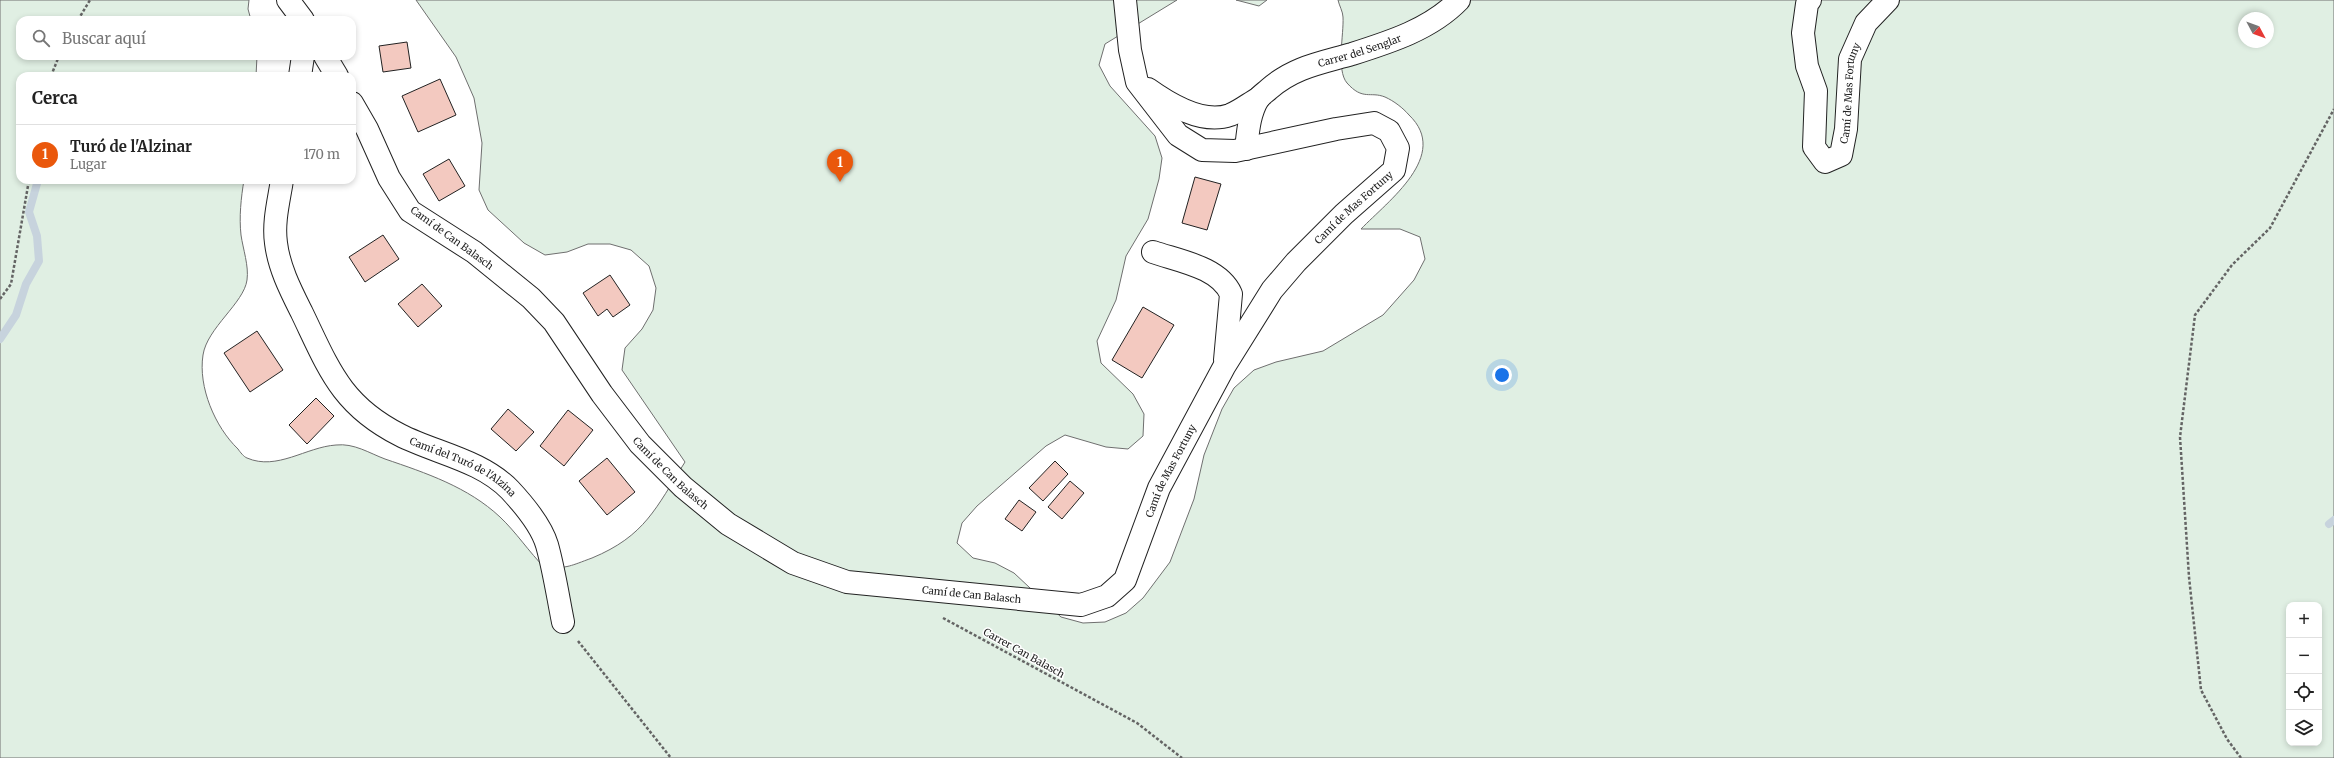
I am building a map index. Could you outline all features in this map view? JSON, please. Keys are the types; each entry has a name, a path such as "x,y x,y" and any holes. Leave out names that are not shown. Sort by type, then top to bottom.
{"street":[{"path":"288,0 300,16"},
{"name":"Camí de Mas Fortuny","path":"1125,580 1159,488 1224,367 1272,290 1296,262 1333,224 1394,170 1398,148 1389,131 1374,123 1336,128 1235,151 1202,150 1178,135 1137,82 1130,50 1126,0"},
{"name":"Carrer del Senglar","path":"1137,82 1170,104 1214,118 1230,115 1259,98 1283,77 1299,69 1358,52 1423,28 1441,17 1459,0"},
{"name":"Camí de Mas Fortuny","path":"1810,0 1807,4 1803,33 1807,66 1816,91 1814,147 1825,162 1841,155 1846,129 1850,59 1866,22 1888,0"},
{"path":"301,72 302,60"},
{"path":"327,60 335,72"},
{"name":"Carrer del Senglar","path":"1246,149 1250,122 1259,98"},
{"name":"Camí de Can Balasch","path":"356,110 367,129 389,178 410,210 474,252 532,298 554,322 602,394 640,444 683,487 728,524 760,545 793,563 846,582 1081,605 1107,596 1125,580"},
{"name":"Camí del Turó de l'Alzina","path":"281,184 276,212 276,242 282,270 333,378 350,399 373,419 400,435 485,472 509,489 531,515 546,544 563,622"},
{"path":"1153,252 1215,274 1227,284 1231,294 1224,367"}],"path":[{"path":"80,16 90,0"},
{"path":"53,72 57,60"},
{"path":"2241,758 2227,739 2201,690 2197,660 2189,577 2180,437 2194,314 2232,265 2270,228 2334,109"},
{"path":"0,299 11,284 28,184"},
{"name":"Carrer Can Balasch","path":"939,616 1136,723 1182,758"},
{"path":"563,622 671,758"}],"green space":[{"path":"0,0 249,0 248,9 250,16 16,16 16,60 257,60 256,72 16,72 16,184 243,184 240,221 241,235 246,258 247,280 239,298 211,335 203,355 202,367 203,380 210,406 222,430 230,440 245,457 258,461 269,462 280,460 325,447 343,445 361,449 416,470 460,489 488,506 506,523 545,568 559,568 574,565 592,558 625,540 637,530 657,507 685,462 622,370 625,348 642,329 653,310 656,288 649,266 631,250 610,244 588,244 567,252 545,255 524,243 488,210 479,190 482,143 474,98 456,57 416,0 1177,0 1105,44 1099,65 1110,86 1155,136 1162,158 1159,179 1148,219 1126,256 1116,300 1097,341 1101,363 1133,394 1144,414 1143,436 1128,449 1106,447 1065,435 1046,446 977,506 962,523 957,543 973,558 995,563 1014,573 1061,617 1083,623 1105,622 1126,613 1143,598 1170,562 1194,499 1204,455 1222,409 1234,388 1254,370 1276,362 1323,351 1383,315 1414,280 1425,259 1420,237 1400,229 1361,229 1386,205 1411,176 1419,161 1423,146 1420,130 1401,107 1380,95 1362,94 1353,89 1347,83 1342,70 1341,61 1343,17 1338,0 2334,0 2334,758 0,758"},
{"path":"1236,0 1267,0 1259,6"}],"building":[{"path":"407,42 411,68 383,72 379,46"},
{"path":"440,79 456,115 418,132 402,96"},
{"path":"449,159 465,186 439,201 423,174"},
{"path":"1195,177 1221,184 1207,230 1182,223"},
{"path":"383,235 399,259 365,282 349,257"},
{"path":"610,275 630,305 613,317 607,309 598,316 583,293"},
{"path":"422,284 442,306 418,327 398,304"},
{"path":"1143,307 1174,325 1142,378 1112,360"},
{"path":"257,331 283,370 250,392 224,353"},
{"path":"316,398 334,416 307,444 289,425"},
{"path":"508,409 534,432 516,451 491,429"},
{"path":"568,410 593,430 564,466 540,446"},
{"path":"607,458 635,492 607,515 579,481"},
{"path":"1055,461 1068,474 1043,501 1029,488"},
{"path":"1070,481 1084,493 1062,519 1048,507"},
{"path":"1019,500 1036,512 1022,531 1005,519"}],"waterway":[{"path":"0,339 16,315 26,284 39,261 37,236 29,212 37,184"},
{"path":"2329,524 2334,520"}],"place":[{"name":"Turó de l'Alzinar","path":"840,182"}]}
